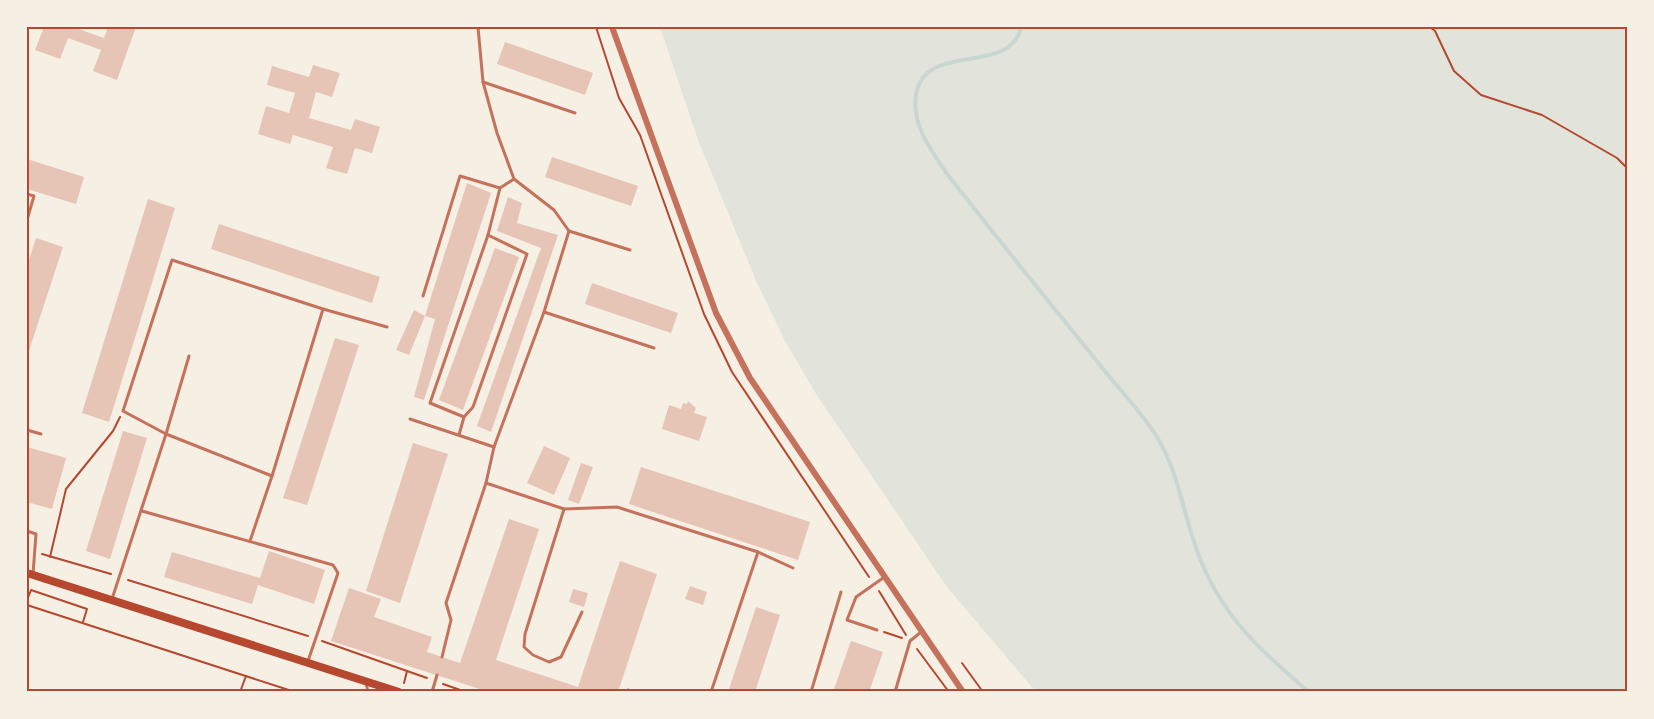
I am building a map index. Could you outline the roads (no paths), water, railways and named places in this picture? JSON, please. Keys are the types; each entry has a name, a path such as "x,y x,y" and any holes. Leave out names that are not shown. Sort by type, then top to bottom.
{"main road":[{"path":"30,574 401,692"}],"street":[{"path":"612,27 716,313 750,378 963,692"}],"lane":[{"path":"478,27 483,82 497,133 514,179 554,210 569,231 630,250"},
{"path":"483,82 575,113"},
{"path":"423,296 460,176 500,188"},
{"path":"464,417 430,403 488,235 500,188 514,179"},
{"path":"27,194 34,196 27,220"},
{"path":"442,657 451,620 446,603 486,483 494,447 544,312 569,231"},
{"path":"459,435 464,417 473,407 527,254 488,235"},
{"path":"272,476 166,434 123,411 172,260 323,309 387,327"},
{"path":"250,541 323,309"},
{"path":"544,312 654,348"},
{"path":"112,600 142,511 189,356"},
{"path":"410,418 494,447"},
{"path":"27,430 41,434"},
{"path":"486,483 564,509 617,507 758,552 793,568"},
{"path":"564,509 525,634 524,646 533,655 549,662 561,657 582,612"},
{"path":"142,511 333,565 338,573 308,662"},
{"path":"27,531 36,534 30,574"},
{"path":"711,692 758,552"},
{"path":"877,630 847,620 856,597 884,578"},
{"path":"811,692 841,592"},
{"path":"895,692 910,641 921,632"},
{"path":"432,692 437,675"},
{"path":"366,681 368,692"},
{"path":"628,690 634,692"}],"waterway":[{"path":"1021,27 1014,42 1002,51 937,67 925,76 917,90 915,101 918,124 947,174 1150,426 1165,451 1177,482 1195,546 1221,600 1246,633 1309,692"}]}
